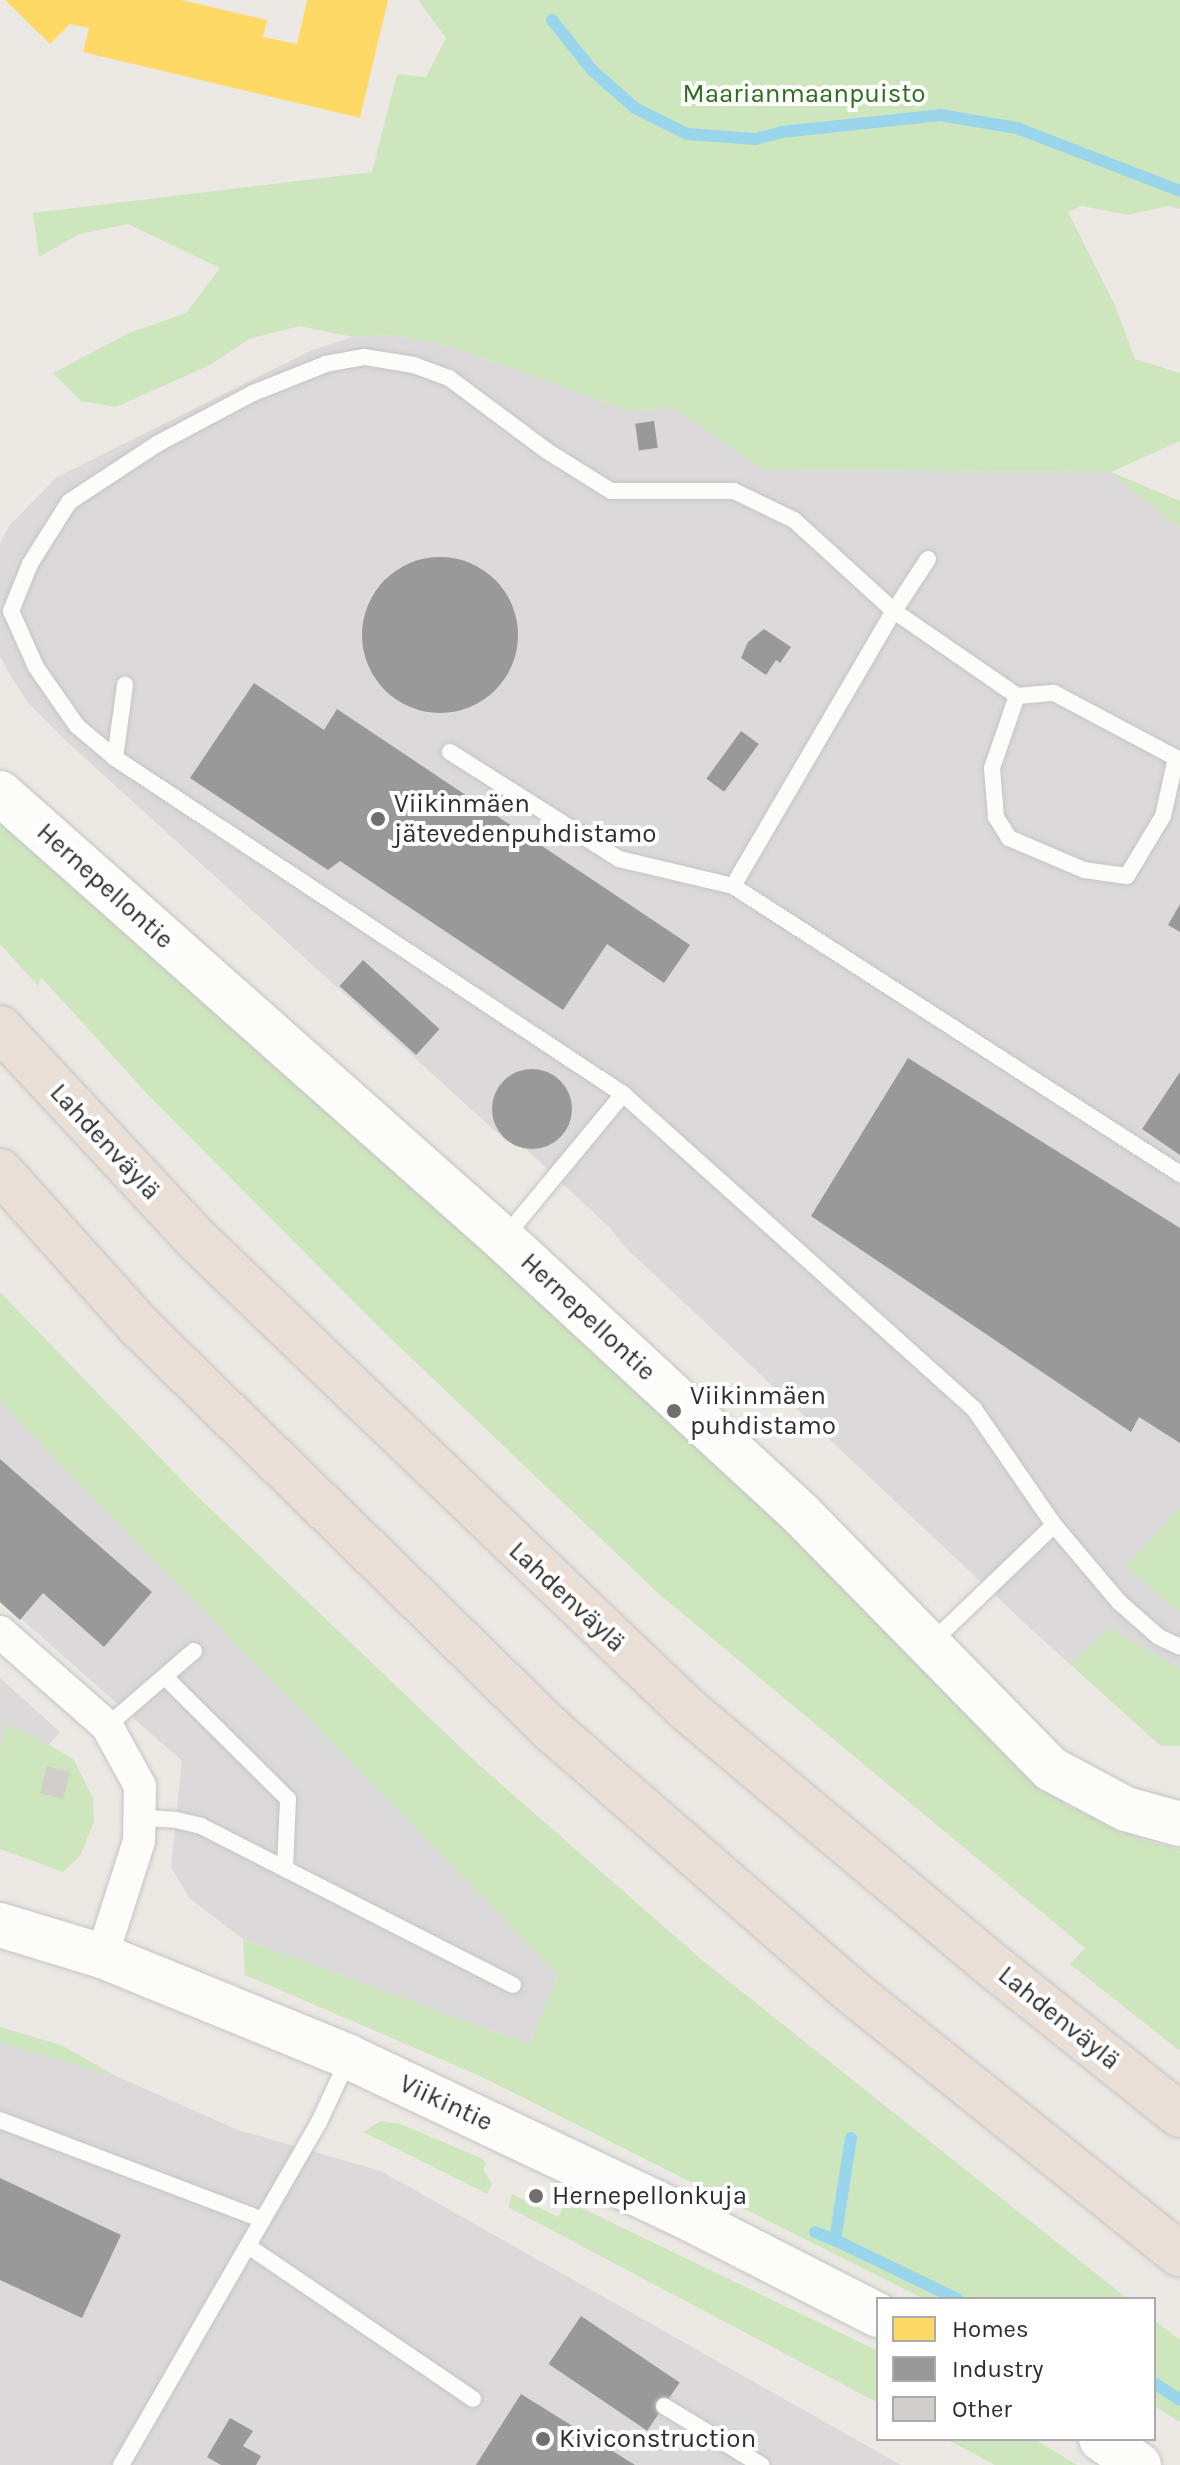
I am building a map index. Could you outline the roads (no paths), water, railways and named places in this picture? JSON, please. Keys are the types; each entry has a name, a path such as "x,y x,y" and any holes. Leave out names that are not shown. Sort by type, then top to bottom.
{"highway":[{"name":"Lahdenväylä","path":"0,1028 196,1239 688,1710 997,1969 1180,2115"},
{"path":"0,1171 139,1326 553,1731 846,1987 1180,2255"}],"street":[{"name":"Hernepellontie","path":"0,793 503,1239 800,1513 931,1643 1051,1769 1126,1809 1180,1824"},
{"path":"0,1632 107,1726 140,1786 139,1841 102,1956"},
{"name":"Viikintie","path":"0,1925 102,1956 349,2057 692,2220 876,2314"},
{"path":"1104,2441 1139,2465"}],"lane":[{"path":"1017,696 992,768 996,817 1009,838 1084,870 1127,876 1163,816 1176,758 1054,693 1017,696 894,611 794,520 734,491 611,491 547,451 449,378 414,365 364,357 326,364 253,393 157,444 69,502 38,551 11,611 36,667 77,726 115,758 623,1094 974,1409 1054,1525 1119,1602 1159,1637 1180,1647"},
{"path":"733,886 894,611 928,559"},
{"path":"115,758 125,685"},
{"path":"450,752 619,859 733,886 1180,1174"},
{"path":"503,1239 623,1094"},
{"path":"931,1643 1054,1525"},
{"path":"107,1726 194,1651"},
{"path":"165,1677 288,1799 285,1869"},
{"path":"141,1818 201,1826 513,1985"},
{"path":"121,2465 319,2122 349,2057"},
{"path":"0,2120 263,2220"},
{"path":"248,2246 473,2399"},
{"path":"664,2406 761,2465"}],"waterway":[{"path":"552,20 592,70 635,108 687,134 756,139 782,132 940,115 1017,128 1180,191"},
{"path":"851,2138 835,2240 953,2297"},
{"path":"815,2232 835,2240"},
{"path":"1156,2384 1180,2400"}],"place":[{"name":"Viikinmäen jätevedenpuhdistamo","path":"378,819"},
{"name":"Viikinmäen puhdistamo","path":"674,1411"},
{"name":"Hernepellonkuja","path":"536,2196"},
{"name":"Kiviconstruction","path":"543,2439"}],"park label":[{"name":"Maarianmaanpuisto","path":"804,94"}]}
